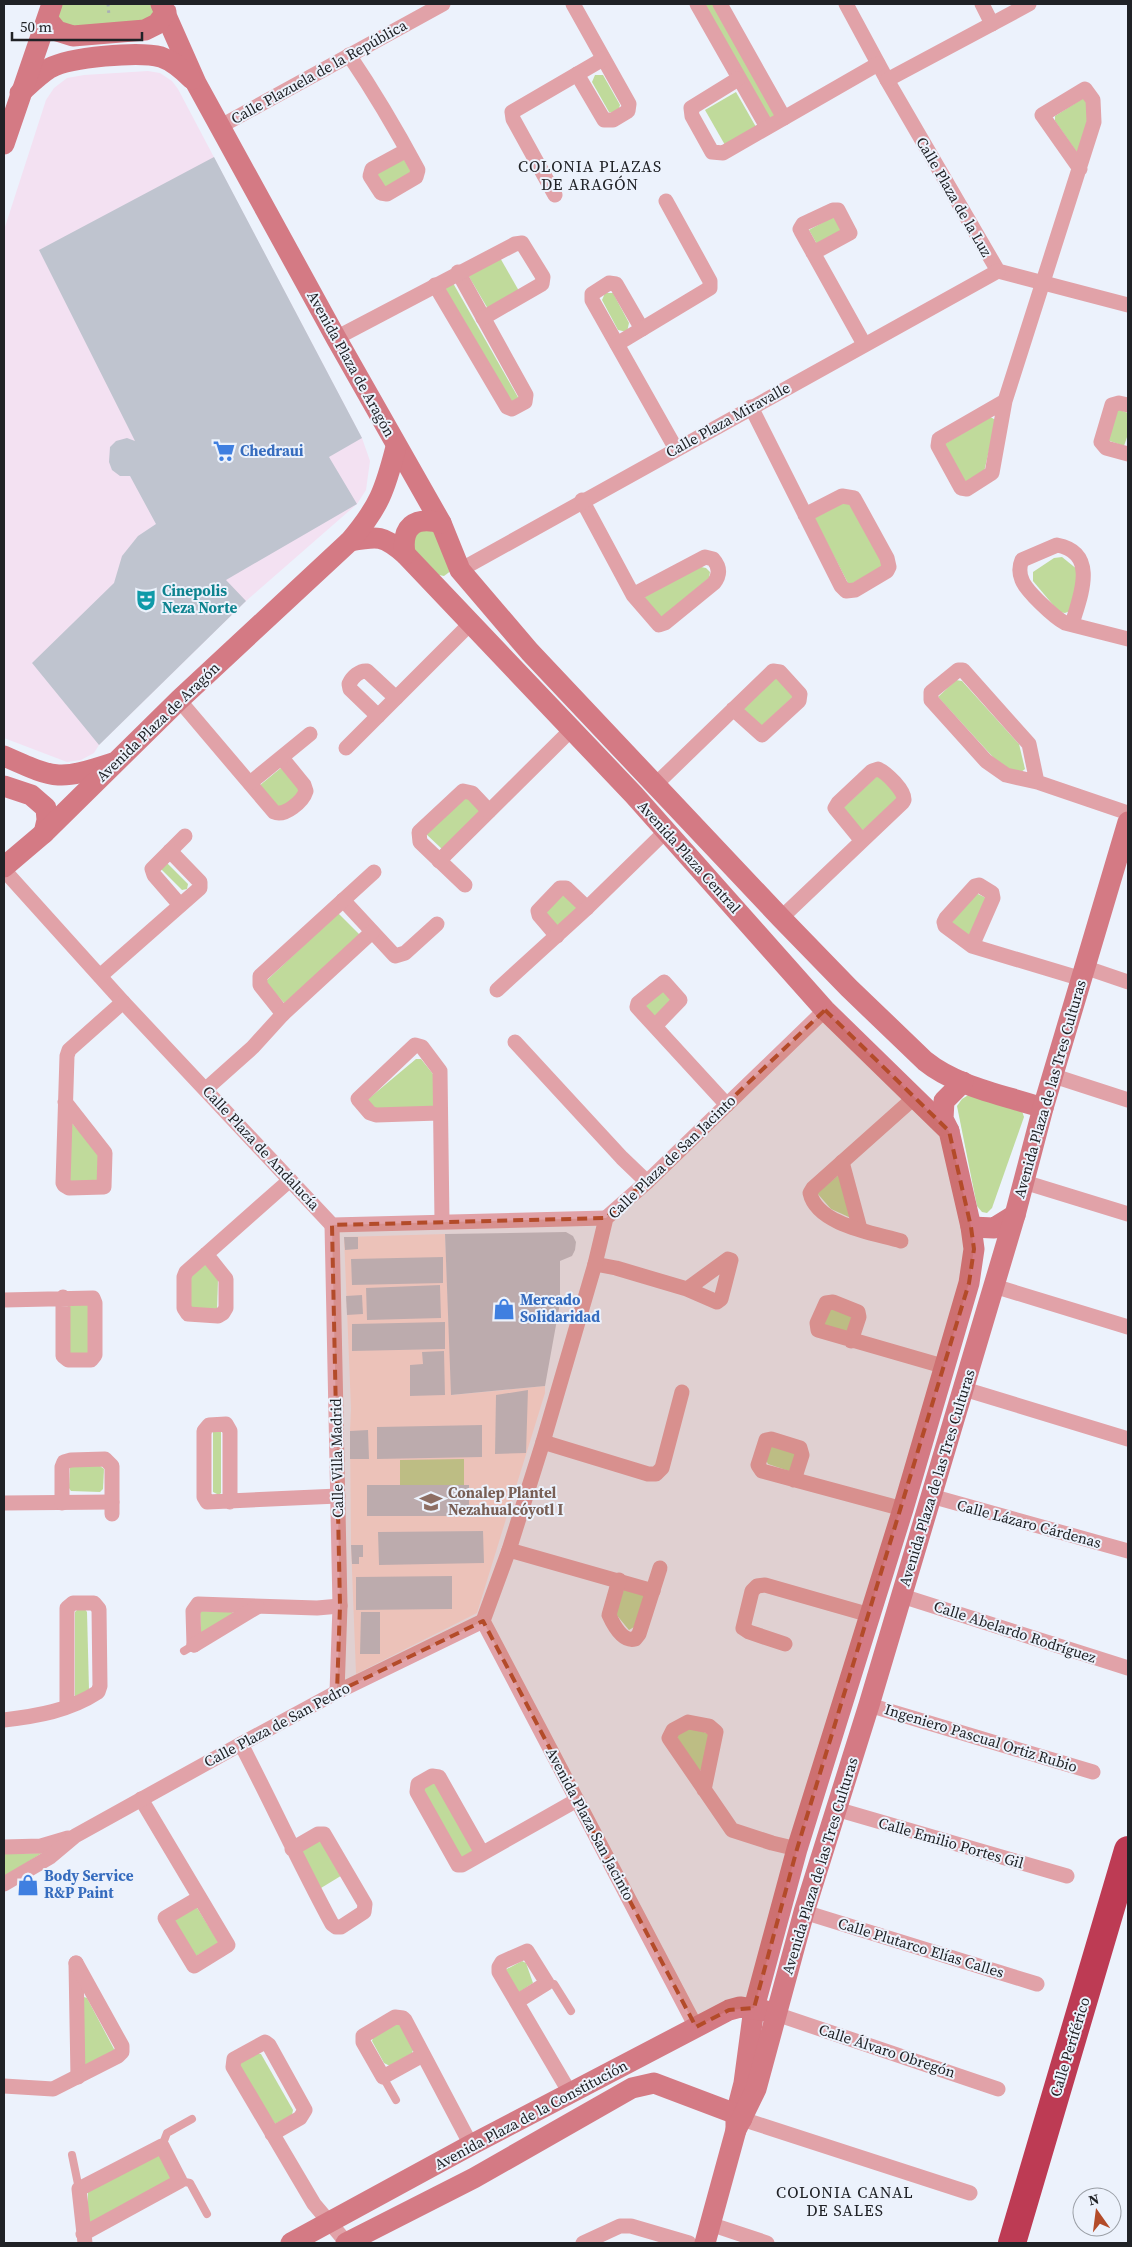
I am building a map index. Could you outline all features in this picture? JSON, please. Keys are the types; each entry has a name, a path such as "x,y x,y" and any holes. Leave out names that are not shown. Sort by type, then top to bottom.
{"highway":[{"name":"Calle Periférico","path":"1012,2243 1128,1850"}],"street":[{"name":"Calle Plazuela de la República","path":"221,126 444,4"},
{"path":"573,4 630,106 626,112 606,122 576,74"},
{"path":"697,4 767,127"},
{"path":"720,4 784,118"},
{"name":"Calle Plaza de la Luz","path":"846,4 887,80 998,271 1128,305"},
{"path":"982,4 992,24"},
{"path":"887,80 1029,4"},
{"path":"50,12 57,31 73,36 144,30 157,24 164,8"},
{"name":"Avenida Plaza de Aragón","path":"4,869 44,833 179,700 350,541 375,509 386,485 396,447 196,83 164,8"},
{"path":"4,144 20,93 50,12"},
{"path":"20,93 50,68 72,60 142,54 162,57 179,66 196,83"},
{"path":"349,55 407,150"},
{"path":"555,195 513,119 512,112 603,59"},
{"path":"738,79 692,108 692,116 712,152 724,153 878,64"},
{"path":"1005,401 939,438 938,446 961,488 967,489 991,475 1005,401 1042,282 1080,169 1095,119 1092,96 1085,89 1042,115 1080,169"},
{"path":"617,344 708,290 711,286 666,202"},
{"path":"336,338 458,272 520,243 524,245 543,277 542,284 483,318"},
{"path":"813,253 864,344"},
{"name":"Calle Plaza Miravalle","path":"460,570 582,500 998,271"},
{"path":"435,285 507,407 514,409 525,402 526,395 458,272"},
{"path":"642,329 616,284 610,283 591,295 676,449"},
{"path":"1128,405 1112,404 1101,442 1106,448 1128,454"},
{"path":"751,407 805,515 841,586 846,591 855,590 887,572 889,567 887,558 854,498 842,496 805,515"},
{"name":"Avenida Plaza Central","path":"396,447 441,523 460,570 530,652 849,988 925,1061 938,1071 963,1082 1043,1108"},
{"path":"582,500 632,595 658,623 663,624 714,583 718,577 718,566 713,559 705,558 632,595"},
{"path":"405,554 403,538 411,525 426,519 441,523"},
{"name":"Avenida Plaza Central","path":"350,541 370,538 389,540 405,554 666,830 825,1010 949,1131"},
{"path":"1072,624 1085,580 1083,565 1072,551 1057,545 1022,560 1020,573 1022,582 1056,618 1072,624 1128,638"},
{"path":"434,584 441,586 451,584 459,576 460,570"},
{"path":"346,748 470,624"},
{"path":"655,785 734,709 775,670 780,672 800,694 798,701 762,735 734,709"},
{"path":"1037,782 1028,744 963,670 958,670 931,692 931,700 986,761 1006,775 1037,782 1108,807 1128,812"},
{"path":"378,716 350,689 349,684 351,680 362,671 367,671 396,698"},
{"path":"179,700 274,812 279,814 286,812 304,797 306,791 304,785 282,758"},
{"path":"440,861 571,730"},
{"path":"250,783 310,734"},
{"path":"4,756 45,774 59,777 76,775 117,762"},
{"path":"781,918 862,841 905,798 903,793 878,769 865,778 835,808 862,841"},
{"path":"4,786 31,795 46,808 47,820 44,833"},
{"path":"465,884 420,842 418,835 421,829 462,791 472,793 489,811"},
{"name":"Avenida Plaza de las Tres Culturas","path":"738,2121 756,2089 804,1912 869,1705 964,1389 1083,973 1121,870 1128,822"},
{"path":"497,990 587,908 666,830"},
{"path":"180,905 154,875 152,869 185,836"},
{"path":"100,976 201,884 170,851"},
{"name":"Calle Plaza de Andalucía","path":"4,869 123,1002 332,1225"},
{"path":"283,1014 260,985 260,976 374,872"},
{"path":"557,936 539,915 538,911 560,888 566,888 587,908"},
{"path":"343,900 392,954 398,956 405,953 437,924"},
{"path":"206,1089 253,1047 283,1014 372,932"},
{"path":"972,946 1060,972 1083,973 1128,982"},
{"path":"65,1102 105,1153 104,1187 69,1188 64,1185 65,1102 68,1053 123,1002"},
{"name":"Calle Plaza de San Jacinto","path":"483,1621 509,1550 543,1442 595,1264 606,1218 647,1182 825,1010"},
{"path":"656,1026 727,1104"},
{"path":"515,1042 622,1158 647,1182"},
{"path":"439,1113 376,1115 370,1113 358,1099 413,1046 420,1046 440,1071 439,1113 442,1221"},
{"path":"1054,1076 1128,1100"},
{"path":"963,1082 944,1101 943,1119 949,1131 971,1227 994,1228 1015,1215"},
{"path":"901,1241 830,1220 810,1196 813,1188 915,1097"},
{"path":"842,1162 860,1229"},
{"path":"206,1254 290,1180"},
{"path":"1024,1182 1128,1214"},
{"path":"332,1225 606,1218"},
{"name":"Calle Villa Madrid","path":"332,1225 340,1606 337,1692"},
{"name":"Avenida Plaza de las Tres Culturas","path":"708,2234 738,2121 754,2008 797,1849 946,1367 972,1267 974,1249 971,1227"},
{"path":"595,1264 616,1268 687,1289"},
{"path":"994,1286 1128,1327"},
{"path":"4,1300 63,1297 91,1297 94,1300 93,1359 88,1361 64,1358 63,1297"},
{"path":"851,1341 946,1367"},
{"path":"964,1389 1128,1439"},
{"path":"543,1442 648,1474 656,1474 662,1468 682,1392"},
{"path":"230,1502 230,1430 226,1424 209,1425 204,1431 204,1499 209,1502 230,1502 338,1496"},
{"path":"4,1503 62,1503 112,1508 112,1466 109,1461 102,1459 64,1462 62,1503"},
{"path":"794,1480 903,1509"},
{"name":"Calle Lázaro Cárdenas","path":"931,1496 1128,1551"},
{"path":"509,1550 653,1591"},
{"path":"619,1580 609,1616 623,1637 628,1640 635,1639 639,1634 660,1568"},
{"path":"785,1644 749,1632 743,1628 752,1591 756,1586 765,1585 870,1615"},
{"name":"Calle Abelardo Rodríguez","path":"902,1596 1128,1668"},
{"path":"4,1720 46,1714 67,1707 95,1693 99,1689 99,1609 94,1603 73,1603 68,1606 66,1611 67,1707"},
{"path":"257,1607 189,1648 193,1611 195,1606 202,1604 257,1607 340,1606"},
{"name":"Calle Plaza de San Pedro","path":"4,1884 50,1857 75,1836 241,1744 337,1692 483,1621"},
{"name":"Avenida Plaza San Jacinto","path":"483,1621 696,2027"},
{"name":"Ingeniero Pascual Ortiz Rubio","path":"869,1705 1093,1772"},
{"path":"241,1744 270,1799 292,1849 334,1926 341,1927 364,1912 365,1904 324,1834 318,1834 292,1849"},
{"path":"482,1852 440,1777 432,1776 418,1784 417,1792 455,1863 462,1865 577,1800"},
{"path":"704,1790 732,1830 797,1849"},
{"path":"141,1799 228,1945 194,1966 165,1918 199,1898"},
{"name":"Calle Emilio Portes Gil","path":"836,1809 1067,1876"},
{"name":"Calle Plaza de San Pedro","path":"4,1847 41,1846 75,1836"},
{"name":"Calle Plutarco Elías Calles","path":"804,1912 1037,1984"},
{"path":"518,2001 547,1983 529,1952 521,1952 502,1962 499,1967 500,1972 570,2093"},
{"path":"4,2086 53,2089 78,2077 118,2056 122,2049 76,1962 78,2077"},
{"name":"Avenida Plaza de la Constitución","path":"290,2243 471,2145 729,2010 740,2007 754,2008 776,2014"},
{"name":"Calle Álvaro Obregón","path":"776,2014 998,2089"},
{"path":"423,2055 383,2077 363,2042 363,2036 395,2018 401,2017 405,2020 471,2145"},
{"path":"272,2134 300,2118 305,2110 265,2042 236,2058 232,2064 272,2134 314,2204 347,2243"},
{"path":"653,2051 654,2083 738,2121 970,2192"},
{"name":"Avenida Plaza de la Constitución","path":"347,2243 474,2178 632,2088 654,2083"},
{"path":"162,2146 180,2181 84,2239 79,2189 162,2146"},
{"path":"590,2241 620,2226 631,2226 689,2243"},
{"path":"708,2234 767,2243"}],"lane":[{"path":"547,1983 554,1984 571,2010"},
{"path":"383,2077 396,2100"},
{"path":"162,2146 167,2132 192,2119"},
{"path":"72,2155 79,2189"},
{"path":"180,2181 190,2183 207,2214"}],"highlighted area":[{"path":"825,1010 949,1131 971,1227 974,1249 969,1283 797,1849 754,2008 729,2010 696,2027 483,1621 337,1692 340,1606 332,1225 606,1218"}],"shaded area":[{"path":"148,71 160,73 172,81 178,89 362,438 370,461 366,490 357,504 246,601 99,745 94,753 81,760 67,762 4,738 4,230 46,100 54,88 67,78 84,75"},
{"name":"Conalep Plantel Nezahualcóyotl I","path":"445,1234 452,1395 545,1386 545,1393 477,1613 356,1674 351,1545 351,1408 344,1237"}],"green space":[{"path":"59,4 152,4 154,14 149,20 77,29 61,23 58,15"},
{"path":"703,4 714,4 777,114 769,119"},
{"path":"595,75 603,75 620,105 617,114 609,112 592,82"},
{"path":"736,92 756,127 725,145 705,110"},
{"path":"1085,97 1089,120 1078,154 1055,121 1055,116"},
{"path":"403,157 412,174 383,190 374,173"},
{"path":"838,214 847,231 818,246 809,230"},
{"path":"499,256 519,291 488,309 468,275"},
{"path":"453,283 519,399 511,404 444,287"},
{"path":"605,293 613,293 629,323 627,332 618,330 602,300"},
{"path":"1117,409 1128,413 1128,434 1124,446 1107,440"},
{"path":"990,417 996,420 984,472 968,482 962,481 943,445"},
{"path":"849,500 884,566 849,585 814,518"},
{"path":"420,529 436,532 452,570 444,576 439,575 412,547 412,542"},
{"path":"1062,557 1078,570 1079,578 1070,611 1065,613 1059,612 1033,581 1033,572 1054,558"},
{"path":"701,567 706,568 710,572 709,578 661,618 645,600 645,594"},
{"path":"777,675 796,694 760,728 742,709"},
{"path":"956,680 962,681 1019,744 1025,769 1021,772 1002,767 938,697"},
{"path":"282,767 302,792 278,811 259,786"},
{"path":"878,775 899,797 862,831 842,809"},
{"path":"464,794 481,811 442,849 425,833"},
{"path":"167,863 188,884 187,889 182,890 161,869"},
{"path":"562,893 579,910 559,930 542,913"},
{"path":"976,893 986,898 969,937 951,923"},
{"path":"338,913 361,936 287,1006 265,982"},
{"path":"662,988 674,1000 654,1019 642,1008"},
{"path":"416,1059 421,1059 433,1074 434,1107 377,1112 367,1100"},
{"path":"970,1094 1022,1111 1024,1117 992,1208 987,1213 982,1212 977,1206 957,1106 962,1099"},
{"path":"69,1120 99,1153 100,1183 70,1183"},
{"path":"840,1174 851,1218 831,1209 817,1193"},
{"path":"205,1263 218,1280 217,1310 191,1310 191,1276"},
{"path":"71,1304 86,1304 91,1307 91,1354 68,1355 67,1307"},
{"path":"831,1307 852,1314 848,1334 823,1329 827,1309"},
{"path":"213,1428 221,1429 221,1493 219,1495 213,1492"},
{"path":"772,1444 796,1447 794,1468 789,1471 768,1464 766,1460"},
{"path":"464,1459 464,1485 400,1485 400,1460"},
{"path":"74,1465 100,1466 104,1469 103,1489 100,1492 71,1491 69,1488 70,1468"},
{"path":"624,1589 645,1595 634,1627 629,1630 615,1613"},
{"path":"79,1608 84,1608 87,1612 89,1690 75,1697 75,1612"},
{"path":"200,1611 232,1612 234,1614 201,1635"},
{"path":"689,1726 711,1735 702,1770 697,1770 677,1737 678,1733"},
{"path":"436,1779 475,1852 459,1861 420,1787"},
{"path":"322,1837 344,1874 321,1888 299,1851"},
{"path":"42,1853 4,1877 4,1854"},
{"path":"196,1906 219,1943 196,1956 174,1920"},
{"path":"522,1961 526,1963 533,1983 518,1993 505,1970"},
{"path":"84,1997 87,1998 115,2051 82,2067"},
{"path":"396,2023 402,2025 414,2047 412,2053 390,2066 384,2063 372,2041 374,2035"},
{"path":"256,2053 261,2054 293,2110 292,2115 275,2124 239,2068 241,2062"},
{"path":"158,2153 173,2180 91,2223 87,2221 88,2191"}],"building":[{"name":"Chedraui","path":"214,157 362,438 329,457 357,504 226,580 246,601 99,745 32,663 114,583 122,556 138,536 156,524 130,476 120,476 112,470 109,462 110,447 116,441 127,438 135,441 39,250"},
{"path":"566,1232 573,1236 576,1242 575,1250 572,1256 560,1261 560,1303 545,1386 451,1395 445,1234"},
{"path":"344,1237 358,1237 358,1249 345,1250"},
{"path":"443,1257 443,1283 352,1285 351,1259"},
{"path":"440,1285 441,1318 367,1320 366,1288"},
{"path":"362,1295 363,1314 347,1315 346,1296"},
{"path":"445,1322 445,1349 352,1351 352,1324"},
{"path":"444,1351 445,1395 410,1396 410,1365 423,1364 422,1352"},
{"path":"528,1390 526,1453 495,1454 496,1395"},
{"path":"482,1425 482,1457 377,1459 377,1427"},
{"path":"368,1430 369,1459 350,1459 350,1431"},
{"path":"367,1485 469,1485 469,1516 367,1516"},
{"path":"483,1531 484,1563 379,1565 378,1532"},
{"path":"351,1545 363,1545 363,1557 359,1557 359,1564 352,1564"},
{"path":"452,1576 452,1609 356,1610 356,1577"},
{"path":"361,1612 380,1612 380,1654 360,1654"}],"place":[{"name":"Chedraui","path":"224,451"},
{"name":"Cinepolis Neza Norte","path":"146,600"},
{"name":"Mercado Solidaridad","path":"504,1309"},
{"name":"Conalep Plantel Nezahualcóyotl I","path":"431,1502"},
{"name":"Body Service R&P Paint","path":"28,1885"}],"district":[{"name":"COLONIA PLAZAS DE ARAGÓN","path":"590,175"},
{"name":"COLONIA CANAL DE SALES","path":"845,2201"}]}
